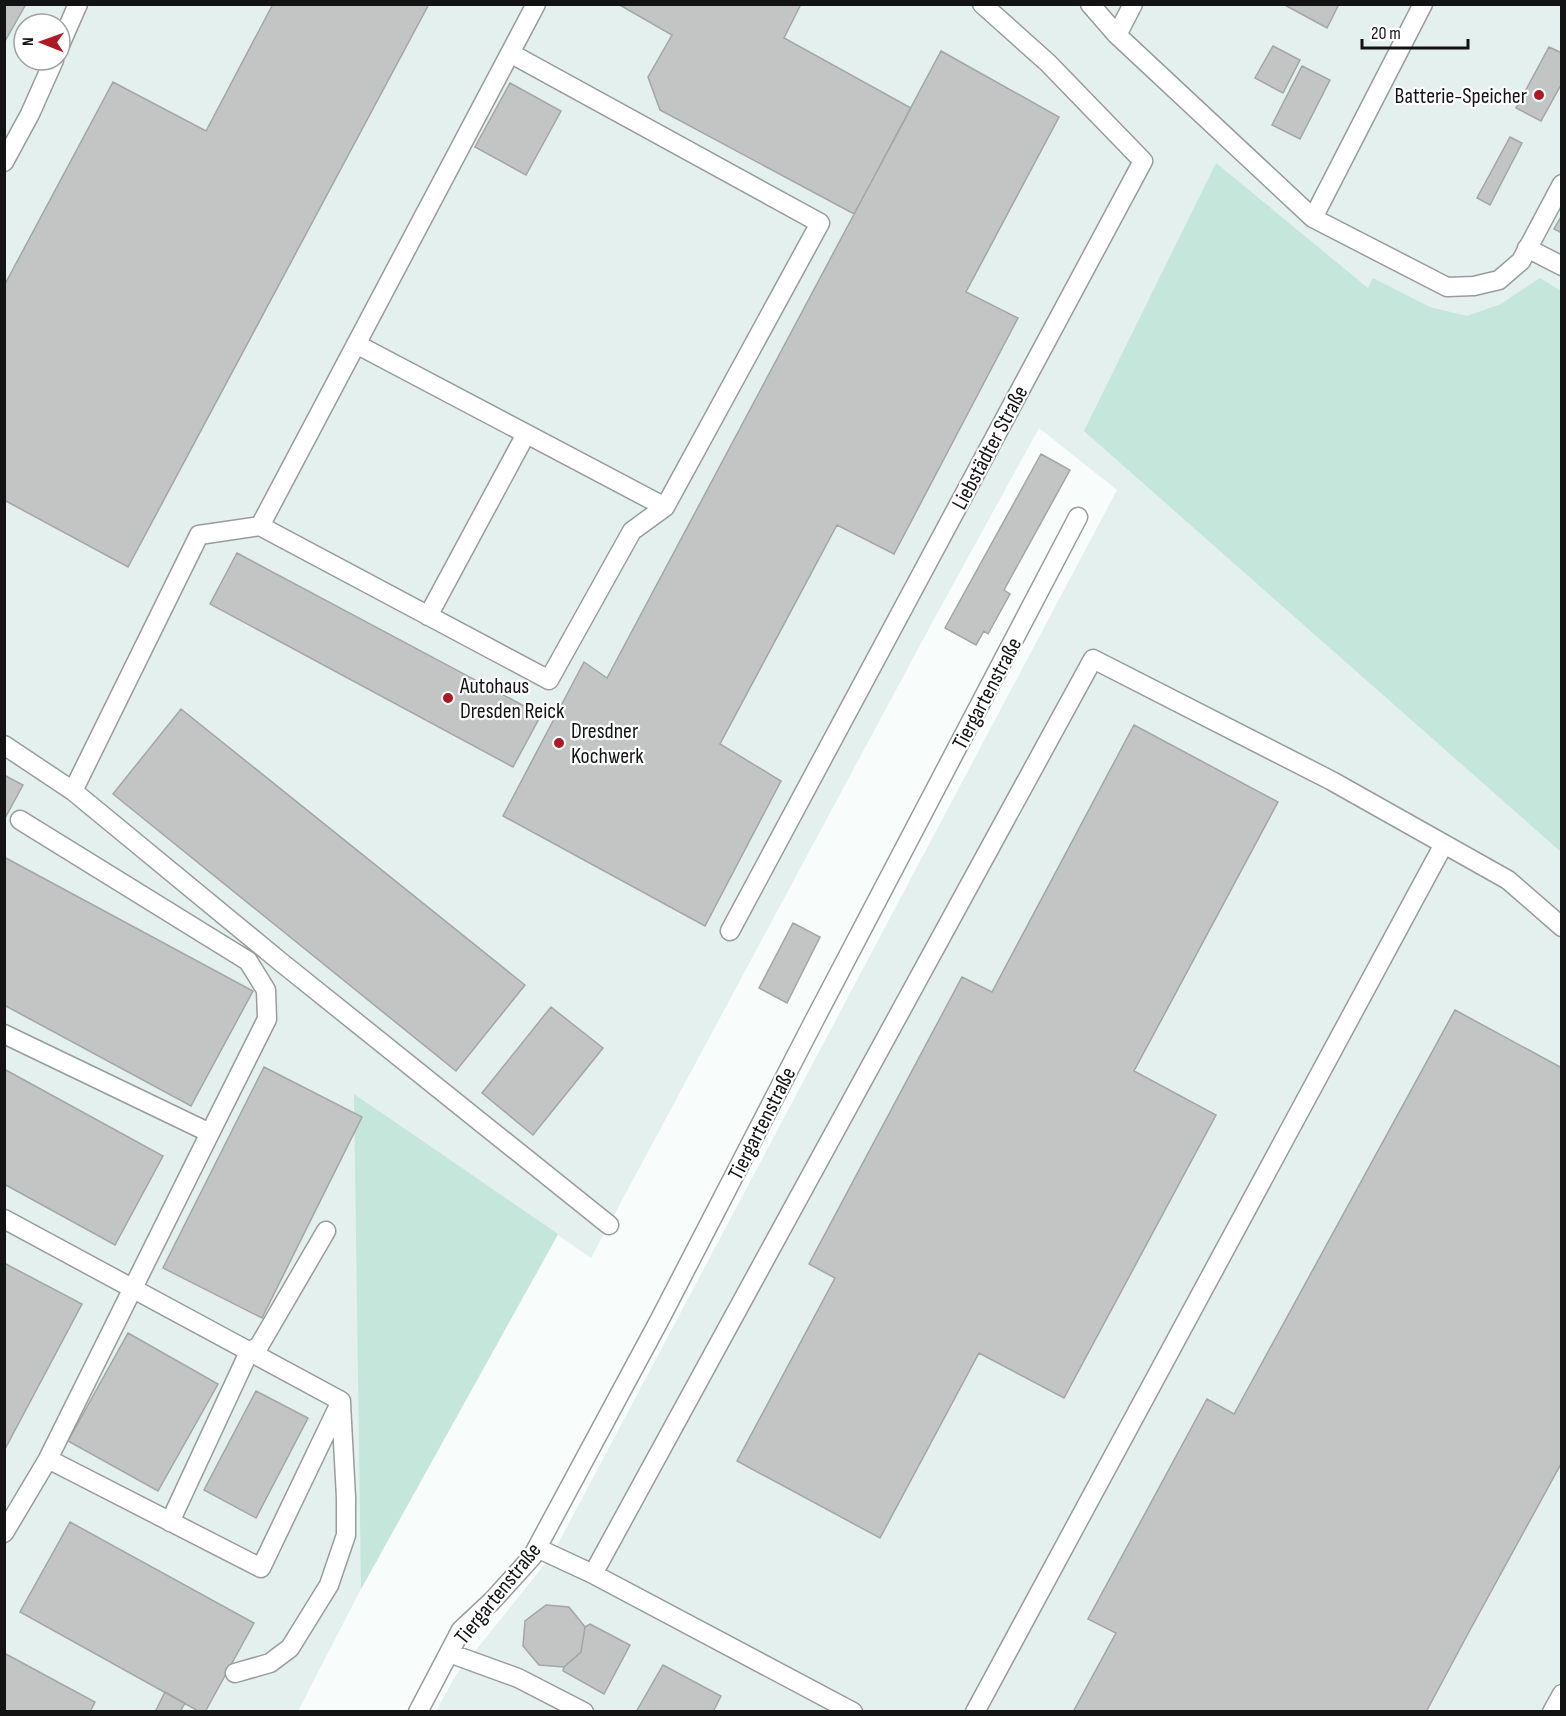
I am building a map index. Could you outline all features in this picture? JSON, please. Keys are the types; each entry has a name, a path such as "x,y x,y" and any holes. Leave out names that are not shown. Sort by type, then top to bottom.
{"lane":[{"path":"260,526 536,4"},
{"name":"Liebstädter Straße","path":"730,931 1143,160 1048,63 982,4"},
{"path":"1090,4 1117,35 1313,218 1446,287 1474,286 1498,280 1521,261 1562,184"},
{"path":"1117,35 1133,4"},
{"path":"1313,218 1424,4"},
{"path":"73,791 199,536 260,526 549,680 632,531 665,507 820,223 510,54"},
{"path":"4,162 30,114 49,72"},
{"path":"1527,248 1562,266"},
{"path":"356,344 665,507"},
{"path":"428,616 526,434"},
{"name":"Tiergartenstraße","path":"418,1712 461,1630 500,1592 532,1557 537,1548 659,1321 1078,517"},
{"path":"593,1574 1092,659 1332,781 1508,880 1562,927"},
{"path":"4,745 73,791 282,963 609,1225"},
{"path":"4,1533 48,1459 267,1019 266,990 248,961 20,820"},
{"path":"975,1712 1444,844"},
{"path":"4,1034 210,1133"},
{"path":"4,1219 341,1401"},
{"path":"170,1522 249,1352 259,1346 326,1231"},
{"path":"48,1459 261,1568 341,1401"},
{"path":"235,1673 270,1663 290,1648 329,1585 346,1535 341,1401"},
{"path":"537,1548 593,1574 848,1710"},
{"path":"449,1653 518,1678 584,1712"},
{"path":"1552,1712 1562,1694"}],"shaded area":[{"path":"5,5 1561,5 1561,1711 436,1711 456,1675 552,1555 1117,490 1039,428 591,1258 558,1235 361,1589 298,1711 5,1712"}],"green space":[{"path":"1216,163 1368,288 1373,278 1430,307 1467,316 1501,304 1540,278 1561,291 1561,852 1084,431"},
{"path":"354,1094 558,1234 361,1589"}],"building":[{"path":"4,4 26,4 21,12 12,12 12,29 4,43"},
{"path":"273,4 429,4 128,567 4,500 4,286 113,82 206,131"},
{"path":"618,4 801,4 784,38 911,108 854,214 660,110 648,77 672,35"},
{"path":"1283,4 1339,4 1327,28"},
{"path":"1273,46 1300,60 1283,93 1255,78"},
{"name":"Batterie-Speicher","path":"1549,47 1562,53 1562,83 1541,121 1516,108"},
{"path":"941,51 1059,117 966,292 1018,318 894,554 837,525 720,744 781,781 705,926 503,816 584,662 607,678"},
{"path":"1302,66 1330,80 1300,139 1272,125"},
{"path":"510,83 561,111 526,175 475,147"},
{"path":"1510,137 1522,143 1490,205 1477,198"},
{"path":"1562,215 1562,233 1554,229"},
{"path":"1041,454 1070,470 1004,590 1010,594 988,634 984,631 976,645 945,628"},
{"path":"237,553 541,715 513,767 210,604"},
{"path":"181,709 525,985 456,1071 113,794"},
{"path":"1134,725 1278,802 1134,1071 1216,1115 1064,1398 979,1353 880,1538 737,1461 835,1278 809,1264 962,977 992,992"},
{"path":"4,775 23,785 4,820"},
{"path":"4,857 253,991 191,1106 4,1005"},
{"path":"793,923 820,937 787,1003 759,988"},
{"path":"551,1007 603,1048 533,1135 482,1093"},
{"path":"1455,1010 1562,1068 1562,1462 1426,1712 1073,1712 1116,1633 1088,1619 1207,1399 1234,1414"},
{"path":"264,1067 362,1117 262,1318 163,1268"},
{"path":"4,1069 163,1156 115,1245 4,1184"},
{"path":"4,1263 82,1304 4,1451"},
{"path":"128,1333 218,1384 158,1491 68,1441"},
{"path":"256,1391 308,1418 256,1518 204,1490"},
{"path":"70,1522 254,1623 205,1712 200,1712 20,1612"},
{"path":"546,1605 569,1607 585,1627 581,1652 564,1667 539,1665 523,1646 525,1621"},
{"path":"590,1624 630,1645 604,1694 563,1671 564,1667 581,1652 585,1627"},
{"path":"4,1653 95,1702 90,1712 4,1712"},
{"path":"663,1665 721,1696 713,1712 636,1712"},
{"path":"165,1692 185,1703 180,1712 155,1712"}],"place":[{"name":"Batterie-Speicher","path":"1539,95"},
{"name":"Autohaus Dresden Reick","path":"448,698"},
{"name":"Dresdner Kochwerk","path":"559,743"}]}
